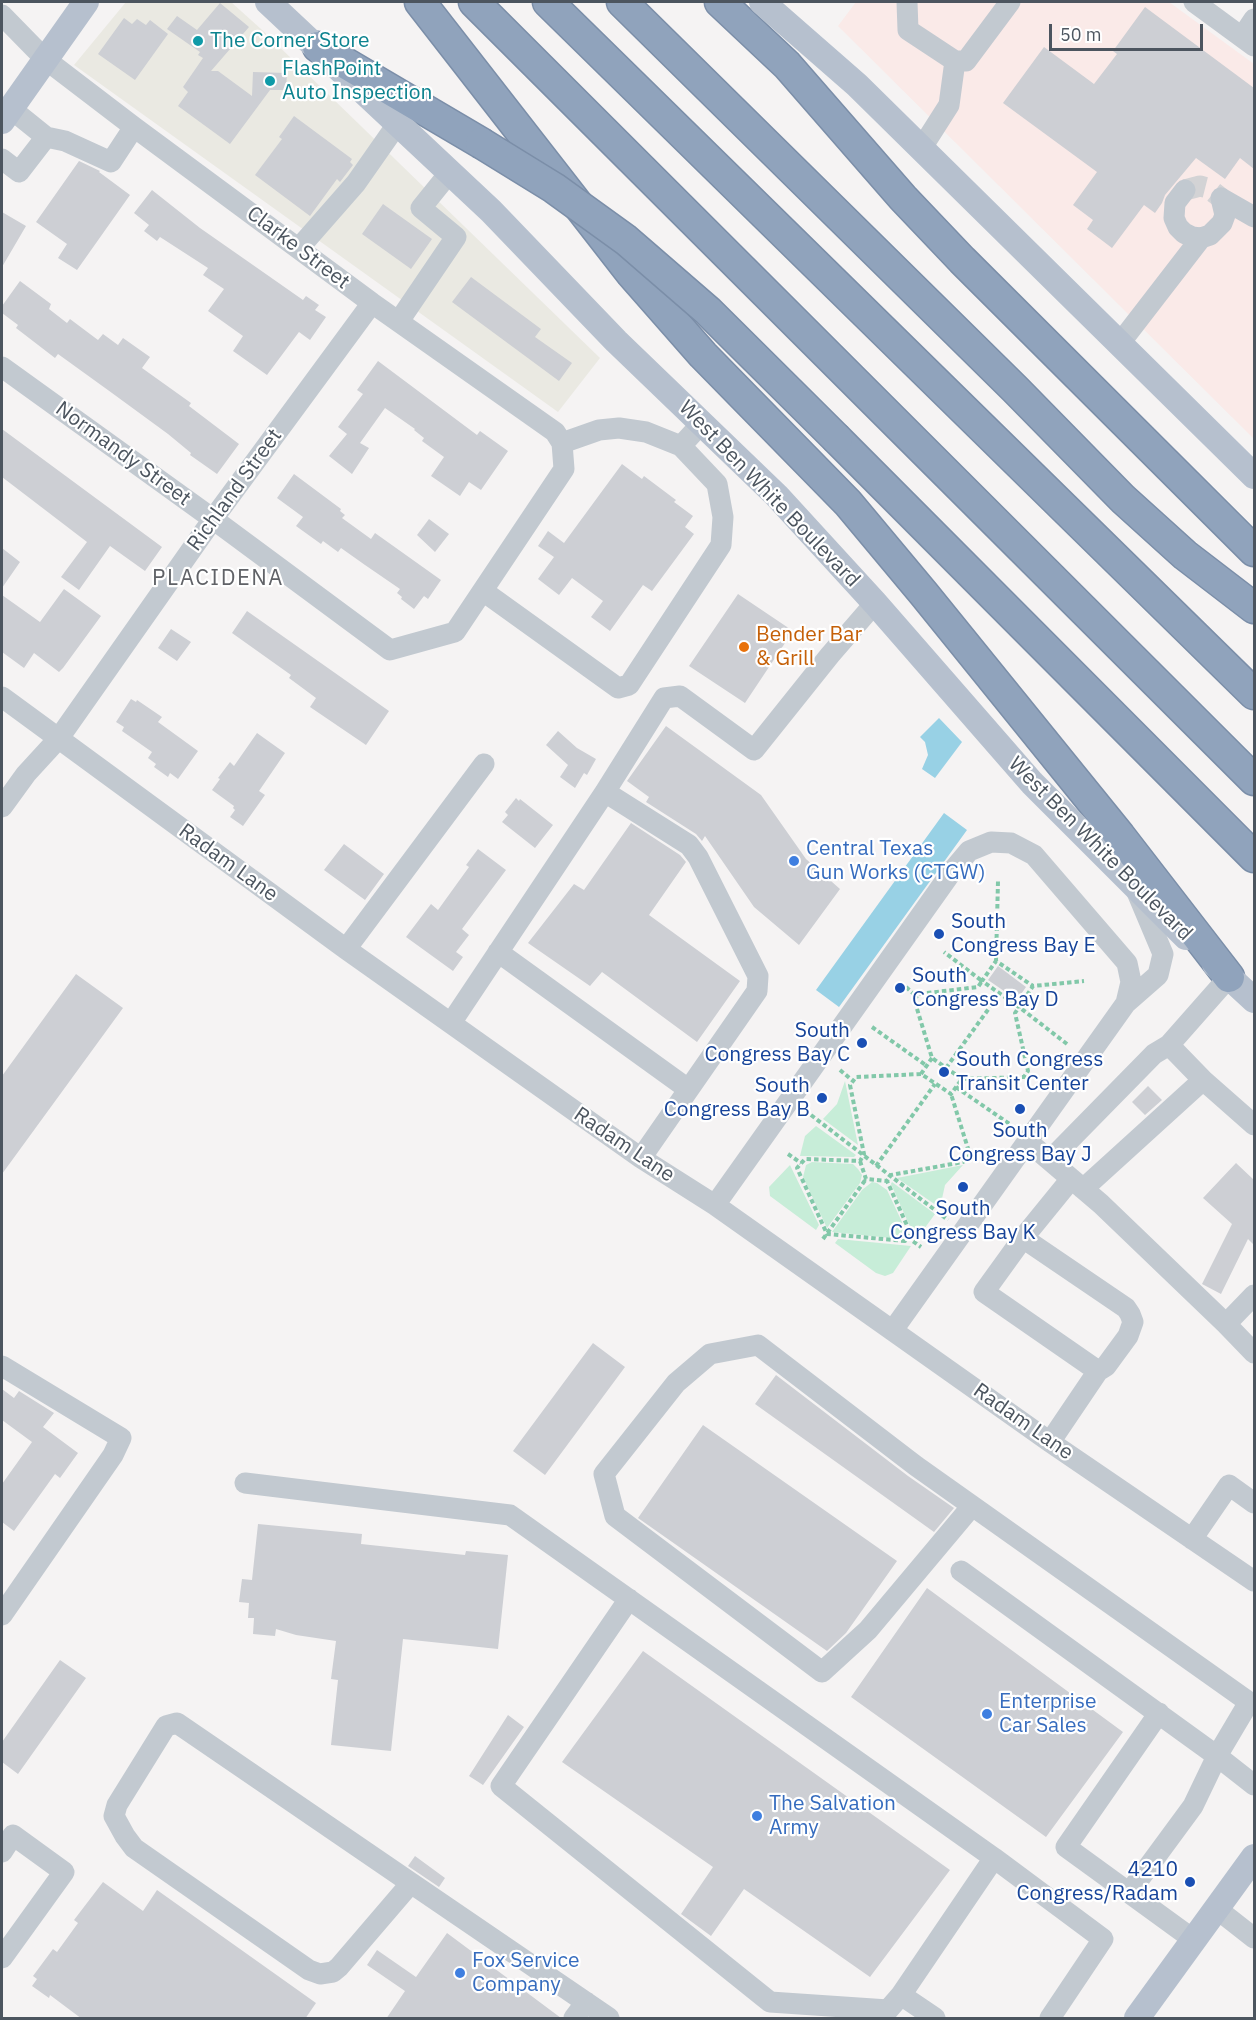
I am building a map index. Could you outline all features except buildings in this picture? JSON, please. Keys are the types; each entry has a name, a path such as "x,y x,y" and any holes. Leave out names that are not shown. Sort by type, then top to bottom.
{"highway":[{"path":"420,2 631,273 703,355 855,512 1120,836 1229,977"},
{"path":"474,2 1254,780"},
{"path":"548,2 1254,694"},
{"path":"622,2 1016,389 1123,499 1185,555 1254,608"},
{"path":"720,2 786,65 903,198 962,260 1254,551"},
{"path":"318,47 554,188 626,240 708,311 1254,857"}],"main road":[{"path":"6,115 86,2"},
{"name":"West Ben White Boulevard","path":"268,2 491,211 616,341 777,496 1032,783 1136,889 1254,1000"},
{"path":"762,2 857,85 1254,476"},
{"path":"1138,2018 1254,1857"}],"street":[{"path":"906,2 908,30 956,61 966,60 1010,2"},
{"path":"1194,2 1248,41 1254,19"},
{"name":"Clarke Street","path":"2,15 45,59 134,127 372,303 559,437"},
{"path":"921,149 949,105 956,61"},
{"path":"6,115 46,137 65,141 111,162 134,127"},
{"path":"299,248 357,183 398,123"},
{"path":"2,159 19,172 46,137"},
{"path":"399,321 456,237 421,208 450,172"},
{"path":"1185,190 1175,202 1174,218 1184,233 1201,238 1210,236 1222,223 1225,215 1221,198 1254,217"},
{"path":"1120,343 1201,238"},
{"name":"Richland Street","path":"2,807 26,774 59,738 213,519 372,303"},
{"name":"Normandy Street","path":"2,367 390,650 455,632 483,591"},
{"path":"681,446 701,424"},
{"path":"619,428 646,432 681,446 717,484 723,517 721,545 629,685 618,688 483,591 564,469 559,437 619,428"},
{"path":"451,1023 606,792 664,698 680,696 754,750 874,603"},
{"name":"Radam Lane","path":"2,697 346,949 641,1158 715,1205 1050,1442 1254,1581"},
{"path":"346,949 484,764"},
{"path":"606,792 689,845 698,857 759,976 757,991 641,1158"},
{"path":"715,1205 953,870 969,851 991,842 1011,843 1034,855 1127,963 1131,982 1126,1003"},
{"path":"893,1330 1126,1003 1158,975 1163,954 1136,889"},
{"path":"498,952 688,1089"},
{"path":"1050,1160 1154,1054 1169,1045 1229,977"},
{"path":"1169,1045 1203,1080 1254,1125"},
{"path":"1098,1371 984,1292 1023,1238 1077,1184 1203,1080"},
{"path":"1027,1141 1077,1184 1254,1353"},
{"path":"1023,1238 1126,1308 1133,1322 1128,1336 1106,1366 1098,1371 1050,1442"},
{"path":"1226,1324 1254,1294"},
{"path":"972,1506 868,1630 822,1672 615,1516 604,1474 676,1383 710,1354 758,1345 916,1466 1249,1702 1217,1756 1193,1806 1129,1893"},
{"path":"2,1366 121,1438 113,1455 4,1609"},
{"path":"245,1483 510,1515 994,1858 1103,1939 1050,2019"},
{"path":"1192,1539 1229,1485 1254,1503"},
{"path":"961,1571 1159,1713 1254,1785"},
{"path":"629,1599 501,1786 770,2002 888,2010 901,1995 994,1858"},
{"path":"1159,1713 1066,1847 1194,1941"},
{"path":"411,1883 339,1967 333,1972 320,1974 309,1970 134,1848 118,1826 114,1816 117,1805 166,1726 177,1723 411,1883 580,2010 609,2019"},
{"path":"2,1852 13,1835 64,1872 2,1958"},
{"path":"1217,1909 1254,1938"},
{"path":"901,1995 935,2019"}],"path":[{"path":"998,881 996,961 978,987 919,994 914,999 932,1058 962,1079 1028,1075 1015,1013 1033,986"},
{"path":"944,952 1067,1044"},
{"path":"996,961 1033,986 1084,981"},
{"path":"906,987 917,997"},
{"path":"946,1068 1000,993"},
{"path":"872,1027 927,1066"},
{"path":"921,1074 932,1058"},
{"path":"840,1070 853,1081"},
{"path":"921,1074 951,1095 970,1155 967,1160 888,1178 866,1179 860,1161 863,1155 850,1085 856,1077 921,1074"},
{"path":"951,1095 962,1079"},
{"path":"876,1166 935,1084"},
{"path":"956,1087 1011,1125"},
{"path":"811,1115 863,1155 888,1178 948,1220"},
{"path":"788,1154 801,1163"},
{"path":"827,1234 797,1168 805,1159 860,1161"},
{"path":"827,1234 905,1241 910,1232 888,1178"},
{"path":"823,1239 866,1179"},
{"path":"907,1237 921,1247"}],"shaded area":[{"path":"126,2 231,2 261,29 600,358 558,412 74,65"},
{"path":"856,2 1169,2 1254,64 1254,439 838,26"}],"green space":[{"path":"845,1081 858,1145 823,1119 837,1104"},
{"path":"816,1126 856,1155 854,1157 800,1156 805,1136"},
{"path":"812,1162 853,1164 862,1175 860,1183 827,1228 803,1177 806,1165"},
{"path":"790,1165 819,1225 816,1230 770,1196 769,1187"},
{"path":"963,1165 945,1185 940,1208 897,1178"},
{"path":"872,1182 887,1190 902,1222 901,1235 891,1238 832,1232 862,1190"},
{"path":"892,1182 935,1214 916,1240 891,1184"},
{"path":"838,1239 911,1246 893,1273 885,1276 876,1273 835,1243"}],"water":[{"path":"939,718 962,742 935,778 922,769 928,755 925,742 920,737"},
{"path":"944,813 967,830 839,1007 816,990"}],"tunnel":[{"path":"1185,190 1200,186 1208,188 1221,198"}],"place":[{"name":"The Corner Store","path":"198,41"},
{"name":"FlashPoint Auto Inspection","path":"270,81"},
{"name":"Bender Bar & Grill","path":"744,647"},
{"name":"Central Texas Gun Works (CTGW)","path":"794,861"},
{"name":"South Congress Bay E","path":"939,934"},
{"name":"South Congress Bay D","path":"900,988"},
{"name":"South Congress Bay C","path":"862,1043"},
{"name":"South Congress Transit Center","path":"944,1072"},
{"name":"South Congress Bay B","path":"822,1098"},
{"name":"South Congress Bay J","path":"1020,1109"},
{"name":"South Congress Bay K","path":"963,1187"},
{"name":"Enterprise Car Sales","path":"987,1714"},
{"name":"The Salvation Army","path":"757,1816"},
{"name":"4210 Congress/Radam","path":"1190,1882"},
{"name":"Fox Service Company","path":"460,1973"}],"district":[{"name":"PLACIDENA","path":"218,579"}]}
